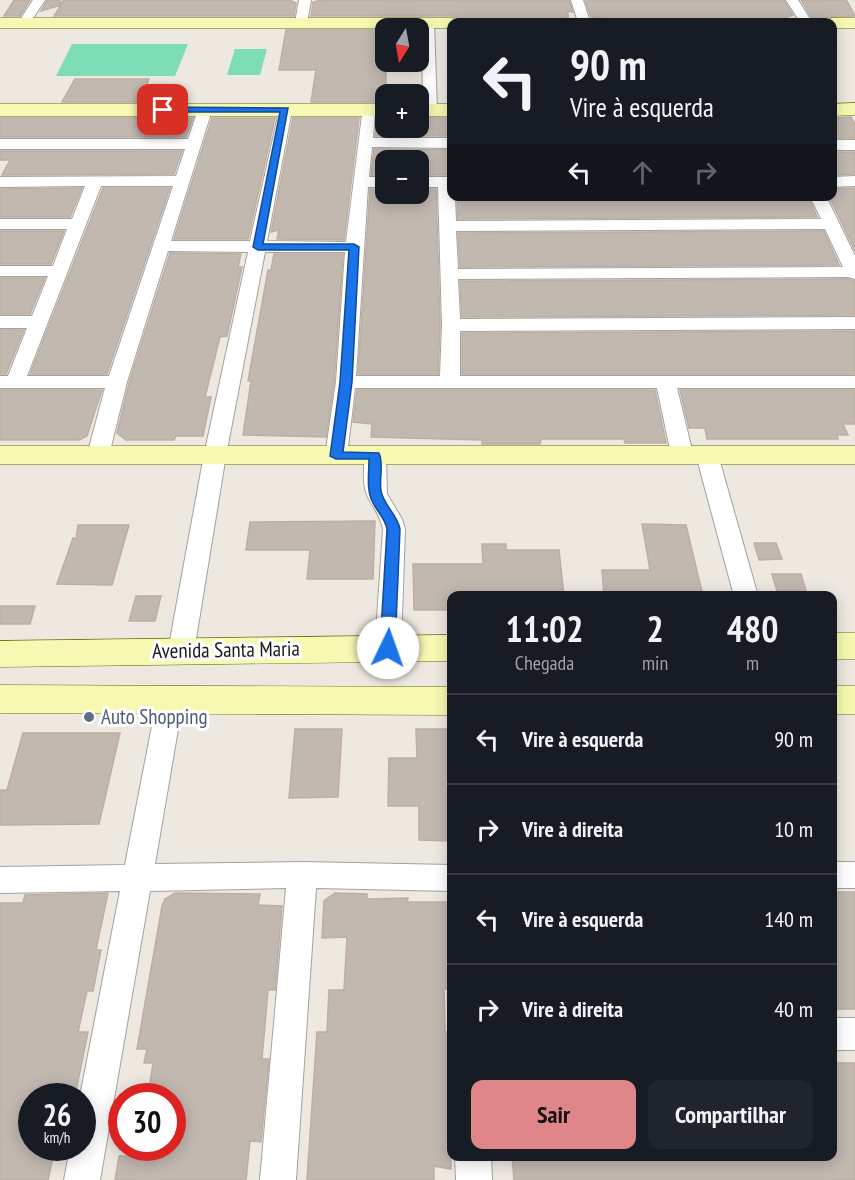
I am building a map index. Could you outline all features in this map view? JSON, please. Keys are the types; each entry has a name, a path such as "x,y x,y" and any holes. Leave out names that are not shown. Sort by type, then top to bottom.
{"street":[{"path":"24,23 39,0"},
{"path":"301,23 305,0"},
{"path":"577,0 583,18"},
{"path":"792,0 803,18"},
{"path":"0,23 375,23"},
{"path":"429,23 447,23"},
{"path":"837,23 855,23"},
{"path":"0,110 375,110"},
{"path":"98,455 117,382 205,110"},
{"path":"181,651 215,455 285,110"},
{"path":"429,110 447,110"},
{"path":"336,456 346,382 360,182 365,142 375,113"},
{"path":"365,142 447,143"},
{"path":"0,144 194,144"},
{"path":"837,145 855,145"},
{"path":"95,181 39,322 7,382 117,382"},
{"path":"0,182 183,181"},
{"path":"360,182 375,182"},
{"path":"429,182 447,182"},
{"path":"837,182 855,182"},
{"path":"447,201 446,226 451,325 450,382"},
{"path":"449,274 855,273 820,201"},
{"path":"0,224 78,224"},
{"path":"446,226 830,224"},
{"path":"162,246 354,247"},
{"path":"0,271 59,272"},
{"path":"0,322 39,322"},
{"path":"451,325 855,323"},
{"path":"346,382 855,382"},
{"path":"666,382 744,591"},
{"path":"0,455 855,455"},
{"path":"375,455 375,490 379,503 392,519 394,529 388,648"},
{"path":"837,646 855,646"},
{"name":"Avenida Santa Maria","path":"0,654 447,648"},
{"path":"0,699 447,701"},
{"path":"82,1180 170,700"},
{"path":"837,700 855,700"},
{"path":"278,1180 302,875"},
{"path":"0,880 302,875 447,878"},
{"path":"837,875 855,875"},
{"path":"837,1034 855,1034"},
{"path":"473,1161 474,1180"}],"green space":[{"path":"72,44 188,44 175,76 56,76"},
{"path":"235,49 267,49 260,75 227,75"}],"building":[{"path":"14,0 30,0 20,16 4,16"},
{"path":"47,0 60,0 61,5 41,11"},
{"path":"63,0 290,0 296,3 294,16 54,16"},
{"path":"322,0 569,0 573,12 568,11 568,18 311,16 313,2"},
{"path":"585,0 784,0 793,15 785,18 591,17"},
{"path":"801,0 844,0 847,1 855,16 812,18"},
{"path":"286,30 375,30 375,72 386,72 386,84 375,84 375,102 311,102 316,70 279,70"},
{"path":"75,79 149,79 140,102 62,102"},
{"path":"851,117 855,124 855,138 837,138 837,118"},
{"path":"0,118 193,118 186,137 0,137"},
{"path":"212,118 275,118 248,239 174,239"},
{"path":"293,118 359,118 344,240 277,239 279,230 271,232"},
{"path":"429,118 447,118 447,136 429,136"},
{"path":"374,149 447,150 447,175 429,175 429,150 375,150 375,175 371,175"},
{"path":"0,151 182,151 174,174 2,175 10,160 0,160"},
{"path":"837,152 855,152 855,174 837,175"},
{"path":"82,188 70,217 0,217 0,189"},
{"path":"103,188 170,188 107,374 30,374"},
{"path":"855,188 855,251 831,201 837,201 837,189"},
{"path":"370,189 375,189 375,204 429,204 429,189 436,189 440,325 438,374 358,374"},
{"path":"457,201 810,201 817,217 458,219"},
{"path":"0,231 64,231 51,264 0,264"},
{"path":"824,231 839,265 460,267 458,233"},
{"path":"170,253 241,254 238,267 242,267 227,336 220,337 205,397 211,397 203,436 176,436 174,440 126,440 117,433 129,383"},
{"path":"274,254 343,254 334,382 326,437 243,435 251,381 248,381 268,270 271,270"},
{"path":"0,278 45,278 30,314 0,314"},
{"path":"848,279 855,281 855,315 462,317 460,281"},
{"path":"0,330 24,330 6,374 0,374"},
{"path":"855,331 855,374 462,374 462,333"},
{"path":"0,390 102,390 87,436 79,440 0,440"},
{"path":"357,390 655,390 666,443 625,443 624,439 541,439 540,444 482,444 482,440 371,437 372,424 353,422"},
{"path":"680,390 855,390 855,424 843,424 848,435 837,435 838,439 707,439 705,428 689,428"},
{"path":"375,521 373,579 307,579 310,550 246,550 250,522"},
{"path":"642,524 686,525 702,591 604,591 602,570 650,570"},
{"path":"78,525 129,525 112,585 57,584 73,538 76,539"},
{"path":"754,543 776,543 782,559 759,560"},
{"path":"482,544 506,544 506,550 559,550 563,591 447,591 447,610 414,610 413,564 483,564"},
{"path":"772,574 801,574 806,591 777,591"},
{"path":"136,596 161,596 155,621 129,621"},
{"path":"0,606 35,606 30,624 0,624"},
{"path":"295,729 342,729 338,797 289,798"},
{"path":"416,729 447,729 447,841 419,840 419,806 388,806 389,758 417,758"},
{"path":"23,733 120,733 99,824 0,825 0,790 7,790"},
{"path":"837,892 855,892 855,1009 837,1009"},
{"path":"108,893 96,950 101,950 93,991 87,991 78,1032 88,1032 78,1083 18,1083 18,1161 52,1161 48,1180 0,1180 0,903 23,903 25,895"},
{"path":"175,893 260,894 258,905 282,906 275,990 268,990 262,1059 269,1059 261,1142 250,1141 246,1180 115,1180 118,1161 186,1161 186,1083 150,1083 153,1063 144,1063 147,1049 137,1049 165,899"},
{"path":"335,893 367,894 367,899 408,898 407,902 447,902 447,989 444,989 445,1032 447,1032 447,1161 451,1161 451,1169 434,1166 434,1180 307,1180 317,1032 327,1032 329,990 344,990 347,937 322,938 324,901"},
{"path":"837,1063 855,1063 855,1180 514,1180 512,1161 837,1161"}],"place":[{"name":"Auto Shopping","path":"89,717"}],"route":[{"path":"163,110 285,110 258,247 354,247 346,382 336,456 375,455 375,490 379,503 392,519 394,529 388,648"}]}
